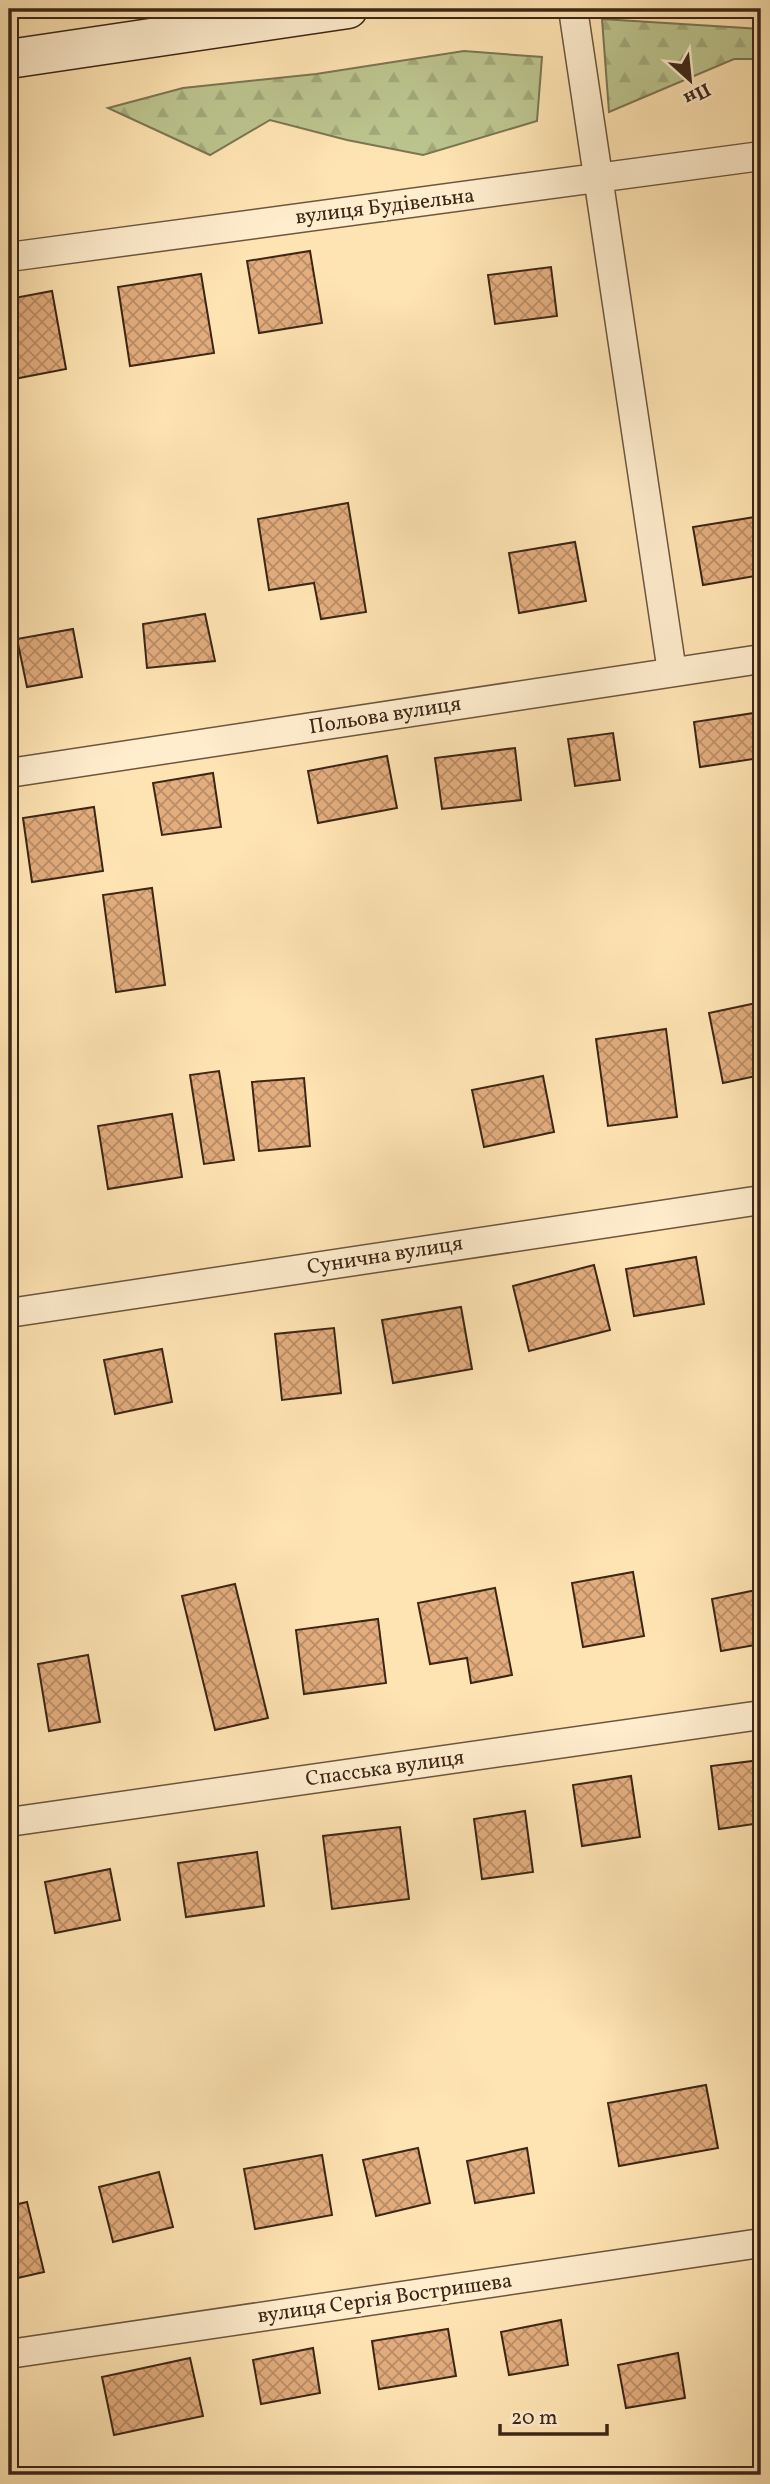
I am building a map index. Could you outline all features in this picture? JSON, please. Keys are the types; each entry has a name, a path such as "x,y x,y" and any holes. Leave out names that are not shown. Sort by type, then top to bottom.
{"main road":[{"path":"9,59 348,9"}],"street":[{"path":"573,9 672,672"},
{"name":"вулиця Будівельна","path":"9,257 761,156"},
{"name":"Польова вулиця","path":"9,773 761,659"},
{"name":"Сунична вулиця","path":"9,1313 761,1200"},
{"name":"Спасська вулиця","path":"9,1822 761,1715"},
{"name":"вулиця Сергія Востришева","path":"9,2354 761,2243"}],"green space":[{"path":"602,19 761,29 761,59 734,59 609,112"},
{"path":"464,51 542,57 537,121 423,155 347,140 270,120 210,155 108,108 183,88 316,74"}],"building":[{"path":"310,251 322,323 259,333 247,261"},
{"path":"551,267 557,316 495,324 488,275"},
{"path":"201,274 214,353 130,366 118,287"},
{"path":"52,291 66,369 9,380 9,299"},
{"path":"348,503 366,612 321,619 314,583 269,590 258,519"},
{"path":"761,516 761,575 703,585 693,527"},
{"path":"575,542 586,601 519,613 509,553"},
{"path":"205,614 215,661 147,668 143,624"},
{"path":"73,629 82,677 27,687 17,639"},
{"path":"754,713 760,758 700,767 694,722"},
{"path":"613,733 620,780 575,786 568,739"},
{"path":"515,748 521,800 442,809 435,758"},
{"path":"387,756 397,808 318,823 308,771"},
{"path":"213,773 221,827 162,835 153,783"},
{"path":"94,807 103,871 32,882 23,818"},
{"path":"152,888 165,985 116,992 103,895"},
{"path":"761,1002 761,1075 723,1083 709,1013"},
{"path":"666,1029 677,1117 608,1126 596,1039"},
{"path":"219,1071 234,1160 204,1164 190,1075"},
{"path":"543,1076 554,1132 484,1147 472,1090"},
{"path":"304,1078 310,1146 259,1151 252,1082"},
{"path":"172,1114 182,1177 108,1189 98,1126"},
{"path":"696,1257 704,1304 634,1316 626,1269"},
{"path":"594,1265 610,1330 529,1351 513,1286"},
{"path":"461,1307 472,1369 393,1383 382,1320"},
{"path":"334,1328 341,1393 282,1400 275,1334"},
{"path":"162,1349 172,1402 115,1414 104,1360"},
{"path":"633,1572 644,1636 583,1647 572,1583"},
{"path":"235,1584 268,1718 215,1730 182,1596"},
{"path":"495,1588 512,1675 471,1683 467,1658 430,1664 418,1603"},
{"path":"761,1589 761,1644 721,1651 712,1599"},
{"path":"378,1619 386,1683 304,1694 296,1630"},
{"path":"88,1655 100,1722 49,1731 38,1664"},
{"path":"761,1760 761,1823 719,1829 711,1766"},
{"path":"631,1776 640,1837 582,1846 573,1785"},
{"path":"525,1811 533,1872 482,1879 474,1819"},
{"path":"400,1827 409,1899 332,1909 323,1836"},
{"path":"257,1852 264,1906 186,1917 178,1863"},
{"path":"110,1869 120,1920 55,1933 45,1882"},
{"path":"706,2085 718,2148 619,2166 608,2103"},
{"path":"418,2148 430,2203 376,2216 363,2160"},
{"path":"527,2148 534,2193 475,2203 467,2161"},
{"path":"322,2155 332,2215 255,2229 244,2169"},
{"path":"159,2172 173,2227 113,2242 99,2187"},
{"path":"27,2202 44,2272 9,2280 9,2206"},
{"path":"561,2320 568,2365 509,2375 501,2332"},
{"path":"448,2329 456,2376 379,2389 372,2341"},
{"path":"313,2348 320,2393 261,2404 253,2360"},
{"path":"678,2353 685,2398 626,2408 618,2365"},
{"path":"190,2358 203,2416 114,2435 102,2377"}]}
